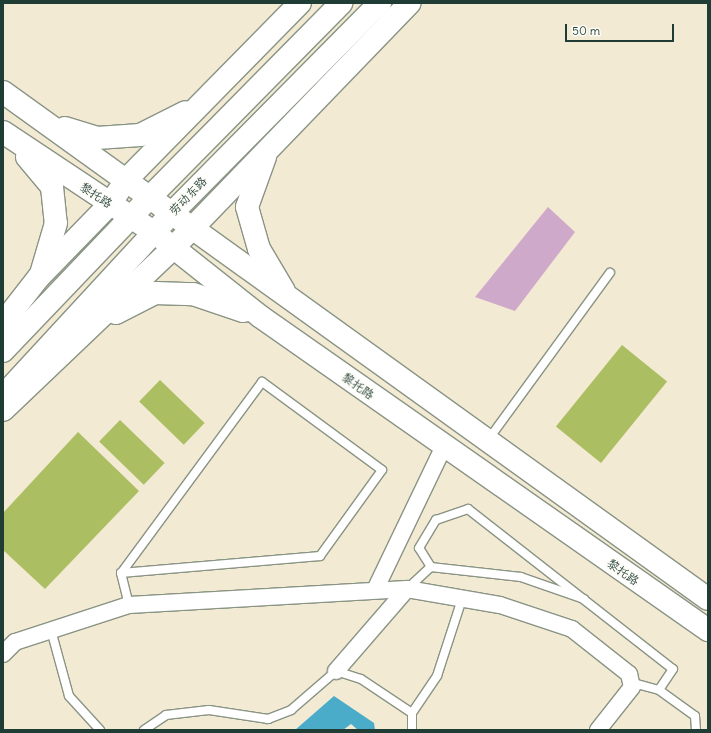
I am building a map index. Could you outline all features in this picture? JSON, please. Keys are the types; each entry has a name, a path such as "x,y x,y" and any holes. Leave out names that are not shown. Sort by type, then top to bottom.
{"main road":[{"path":"3,323 40,277 110,204 126,180 203,104 300,3"},
{"path":"3,351 149,198 341,3"},
{"name":"劳动东路","path":"3,396 172,213 380,3"},
{"path":"3,410 95,324 174,247 410,3"},
{"path":"3,92 708,599"},
{"path":"46,122 97,138 140,135 203,104"},
{"path":"7,135 52,187 56,223 40,277"},
{"name":"黎托路","path":"7,135 155,233 261,317 445,444 708,630"},
{"path":"268,150 247,207 259,250 289,299"},
{"path":"95,324 155,293 194,294 261,317"}],"street":[{"path":"376,590 445,444"},
{"path":"336,671 407,589"},
{"path":"3,654 15,642 129,605 407,589 500,606 572,629 629,674 632,687 598,730"}],"lane":[{"path":"487,440 610,273"},
{"path":"262,382 382,470 320,556 121,573 262,382"},
{"path":"431,567 419,548 436,520 468,509 674,669 659,690"},
{"path":"407,589 431,567 520,577 584,599"},
{"path":"121,573 129,605"},
{"path":"412,730 412,713 437,676 462,599"},
{"path":"50,630 69,696 100,730"},
{"path":"144,730 166,715 209,710 268,719 292,710 336,671 361,679 412,713"},
{"path":"630,682 659,690 695,716 696,730"}],"green space":[{"path":"622,345 667,382 601,463 556,427"},
{"path":"160,380 205,423 184,445 139,402"},
{"path":"120,420 165,463 144,485 99,442"},
{"path":"78,432 139,491 45,589 3,550 3,513"}],"water":[{"path":"334,696 374,723 375,730 358,730 351,724 343,730 295,730"}],"building":[{"path":"548,207 575,232 515,311 475,297"}]}
